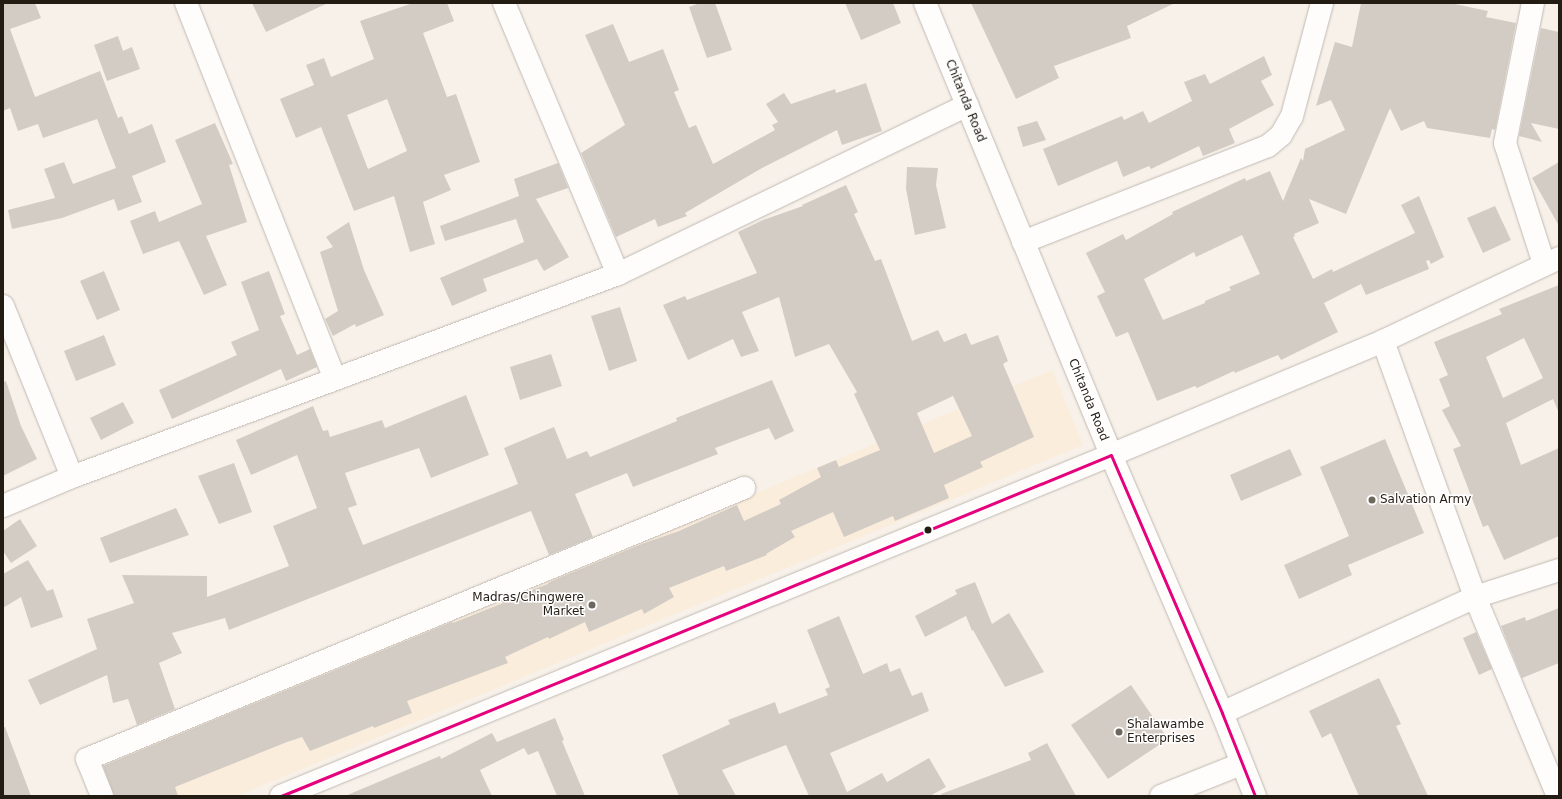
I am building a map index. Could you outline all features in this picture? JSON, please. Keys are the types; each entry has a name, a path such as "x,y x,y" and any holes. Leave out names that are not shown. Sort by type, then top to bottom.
{"street":[{"path":"186,3 335,379"},
{"path":"504,3 618,274"},
{"name":"Chitanda Road","path":"925,3 1111,455 1222,713 1255,796"},
{"path":"1023,242 1268,146 1281,135 1292,116 1322,3"},
{"path":"281,796 1111,455 1383,341 1551,261 1505,143 1533,3"},
{"path":"3,506 72,477 618,274 967,105"},
{"path":"3,306 72,477"},
{"path":"1383,341 1475,597 1558,796"},
{"path":"102,796 87,759 744,488"},
{"path":"1222,713 1475,597 1559,570"},
{"path":"1161,796 1241,764"}],"shaded area":[{"name":"Madras/Chingwere Market","path":"1052,370 1083,445 237,796 117,796 102,765"}],"building":[{"path":"3,3 35,3 41,18 10,29 35,97 100,71 118,118 122,116 129,134 152,124 166,162 132,176 142,202 118,211 114,199 62,218 12,229 8,210 55,198 44,169 64,162 73,184 116,168 97,119 43,138 38,124 18,131 10,108 3,111"},
{"path":"252,3 328,3 266,32"},
{"path":"413,3 447,3 454,21 423,33 447,97 456,94 480,162 444,175 451,190 423,202 435,244 410,252 394,196 354,211 321,127 296,138 280,99 314,85 306,65 324,58 331,77 374,59 360,21","holes":["387,99 407,151 368,169 347,115"]},
{"path":"700,3 715,3 732,50 707,58 689,7"},
{"path":"845,3 893,3 901,23 861,40"},
{"path":"971,3 1175,3 1127,26 1131,38 1054,66 1059,78 1016,99"},
{"path":"1361,3 1450,3 1488,11 1486,17 1516,23 1495,130 1492,129 1490,138 1427,128 1424,121 1401,131 1390,108 1346,214 1309,199 1319,223 1294,234 1295,236 1293,237 1313,279 1332,269 1333,272 1415,233 1401,205 1419,196 1444,257 1431,264 1429,260 1426,261 1429,269 1366,295 1361,284 1324,303 1338,332 1281,360 1278,355 1235,373 1234,371 1197,388 1195,386 1157,401 1128,332 1116,337 1097,296 1105,292 1086,253 1123,234 1126,240 1173,214 1172,212 1245,178 1246,181 1270,171 1283,201 1301,158 1303,161 1305,149 1345,130 1331,100 1316,106 1335,42 1352,47","holes":["1242,235 1260,274 1229,287 1231,290 1205,301 1205,303 1163,320 1144,279 1194,252 1196,257"]},
{"path":"613,24 629,62 663,49 679,90 674,92 689,128 696,125 713,164 775,130 772,125 778,122 766,104 784,93 791,104 835,89 836,93 866,83 882,131 842,145 837,130 762,168 685,213 687,216 658,227 655,219 616,237 581,153 625,125 585,35"},
{"path":"1541,28 1559,32 1559,129 1531,123 1542,142 1519,136"},
{"path":"118,36 123,51 132,47 140,69 107,81 94,45"},
{"path":"1264,56 1272,75 1261,81 1274,105 1229,129 1235,143 1203,156 1199,146 1151,169 1149,166 1123,177 1117,161 1058,186 1043,149 1122,116 1124,120 1143,111 1149,123 1192,101 1184,82 1205,74 1210,84"},
{"path":"1037,121 1046,140 1023,147 1017,127"},
{"path":"215,123 233,164 229,165 247,222 206,236 227,285 204,295 179,241 143,254 130,221 155,211 159,222 202,204 175,140"},
{"path":"1559,162 1559,226 1532,178"},
{"path":"558,163 568,188 536,199 569,257 544,271 537,259 483,279 487,291 452,306 440,278 524,242 516,219 445,241 440,226 519,196 514,179"},
{"path":"907,167 938,168 936,185 946,228 915,235 906,189"},
{"name":"Madras/Chingwere Market","path":"846,185 858,212 854,214 875,261 881,259 912,341 938,330 944,342 966,333 971,345 998,335 1008,361 1003,364 1034,437 980,462 983,467 944,485 949,498 895,521 893,516 844,537 833,512 791,531 795,537 766,554 767,555 726,571 724,566 669,588 674,597 644,614 642,609 589,632 585,622 549,639 548,637 505,657 508,663 407,701 412,713 374,728 373,726 310,751 302,737 287,742 175,787 178,796 114,796 103,766 452,622 453,623 503,603 502,601 548,584 559,578 642,544 679,531 737,505 744,521 781,504 779,500 821,477 817,468 836,460 839,467 880,450 854,394 857,392 829,344 795,357 779,297 742,312 759,351 741,357 733,339 688,360 663,305 685,296 687,300 757,273 738,232 763,220 803,206 802,205","holes":["953,396 972,436 934,453 917,413"]},
{"path":"1495,206 1511,240 1483,253 1467,218"},
{"path":"349,222 364,270 384,315 356,327 355,324 333,336 325,319 338,311 320,252 333,247 326,237"},
{"path":"104,271 120,310 97,320 80,281"},
{"path":"269,271 285,314 280,316 297,355 310,349 317,367 286,381 281,369 172,419 159,390 237,355 231,342 259,330 241,282"},
{"path":"1559,285 1559,413 1553,399 1506,423 1521,465 1559,448 1559,536 1504,560 1488,525 1483,527 1453,449 1461,446 1442,410 1450,406 1439,379 1448,375 1434,342 1502,314 1499,309","holes":["1524,338 1543,378 1503,398 1486,357"]},
{"path":"620,307 637,361 609,371 591,316"},
{"path":"104,335 116,365 76,381 64,351"},
{"path":"551,354 562,386 520,400 510,367"},
{"path":"772,380 794,431 775,440 769,428 715,448 718,454 633,487 627,473 575,494 593,537 549,555 531,511 229,630 225,618 172,633 182,653 159,663 175,709 137,725 128,699 113,703 107,675 40,705 28,680 97,649 87,619 134,603 122,575 207,576 207,597 289,566 273,526 317,508 297,455 251,475 236,440 313,406 323,431 328,430 330,437 382,420 385,428 466,395 489,455 431,478 419,448 345,473 357,505 348,508 363,545 518,484 504,448 554,427 567,459 587,451 590,457 677,421 676,418"},
{"path":"6,381 21,426 37,459 3,476 3,382"},
{"path":"123,402 134,423 101,440 90,418"},
{"name":"Salvation Army","path":"1385,439 1424,533 1348,565 1352,575 1299,599 1284,565 1349,536 1320,467"},
{"path":"1290,449 1302,475 1241,501 1230,475"},
{"path":"234,463 252,512 219,524 198,476"},
{"path":"176,508 189,535 110,563 100,538"},
{"path":"20,519 37,546 11,563 3,551 3,531"},
{"path":"28,560 47,591 53,589 63,617 31,628 21,597 3,608 3,574"},
{"path":"975,582 992,624 1009,613 1044,672 1005,687 973,630 972,631 966,616 925,637 915,616 957,594 955,590"},
{"path":"1559,608 1559,663 1522,678 1501,626 1525,617 1526,621"},
{"path":"839,616 863,674 887,663 890,672 900,668 912,696 922,692 929,711 830,753 847,792 882,773 887,782 929,758 946,787 930,796 809,796 786,745 722,770 736,796 679,796 662,755 730,724 728,720 775,702 779,714 828,695 825,689 830,687 807,630"},
{"path":"1476,632 1492,669 1479,675 1463,638"},
{"path":"1379,678 1401,724 1396,726 1428,796 1359,796 1331,733 1322,738 1309,711"},
{"name":"Shalawambe Enterprises","path":"1131,685 1168,739 1108,779 1071,725"},
{"path":"555,718 564,740 562,741 585,796 557,796 538,751 528,755 524,748 480,770 492,796 345,796 440,756 441,759 492,733 497,742"},
{"path":"3,727 5,727 31,796 3,796"},
{"path":"1047,743 1076,796 942,796 941,794 1031,760 1028,753"}],"transit line":[{"path":"1111,455 1222,713 1255,796"},
{"path":"281,796 1111,455"}],"place":[{"name":"Salvation Army","path":"1372,500"},
{"name":"Madras/Chingwere Market","path":"592,605"},
{"name":"Shalawambe Enterprises","path":"1119,732"}]}
